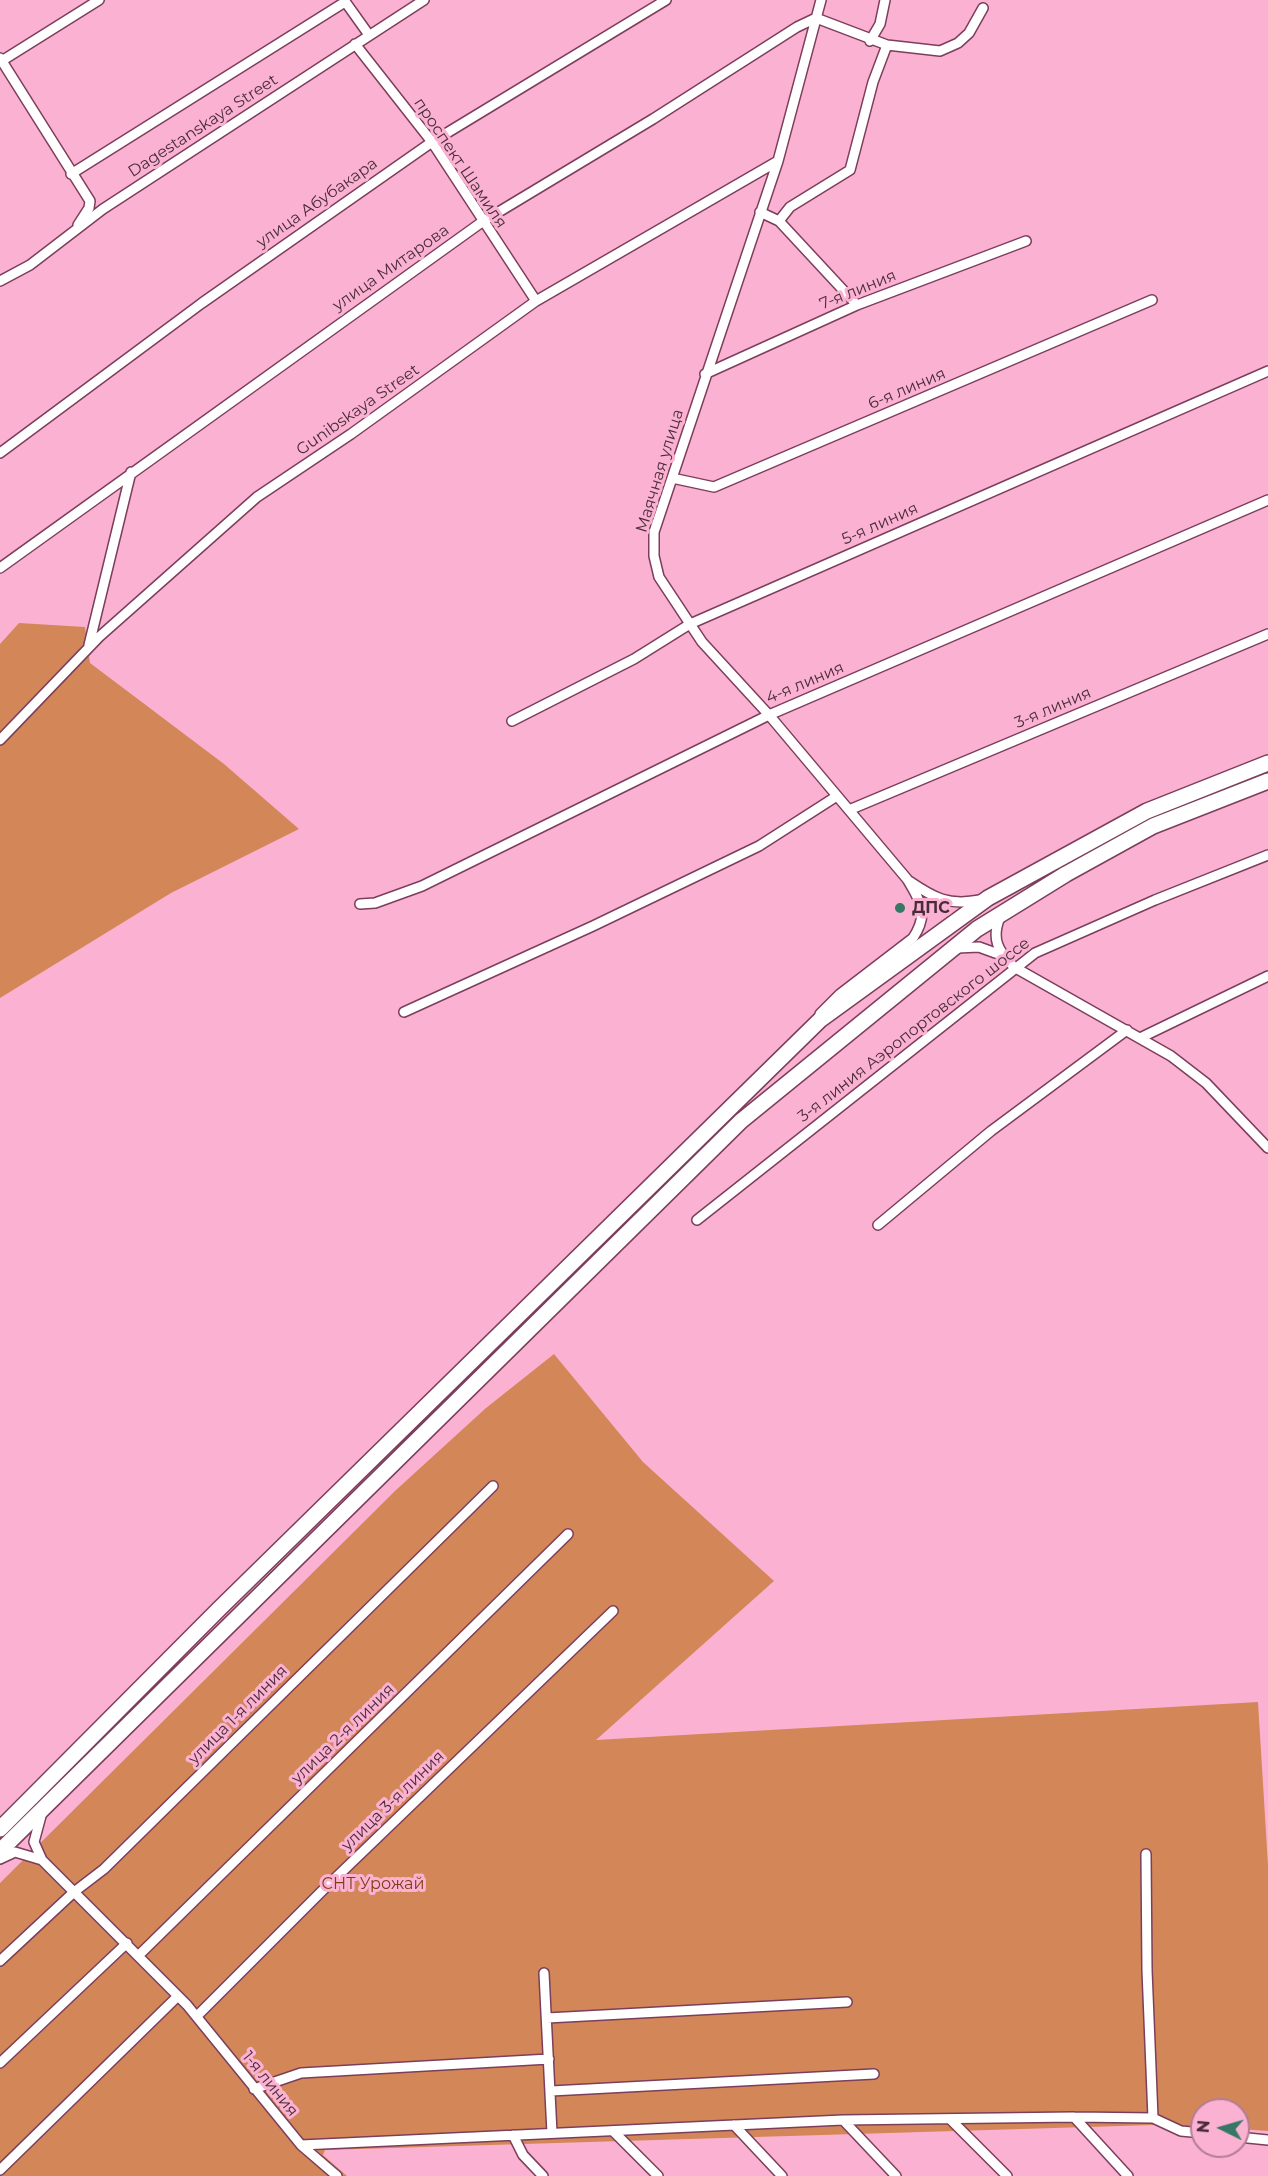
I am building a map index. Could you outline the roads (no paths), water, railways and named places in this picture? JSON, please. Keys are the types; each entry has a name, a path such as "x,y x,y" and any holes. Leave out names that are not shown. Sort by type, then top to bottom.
{"main road":[{"path":"0,1829 219,1609 820,1020 988,898 1147,811 1268,763"},
{"path":"0,1851 741,1121 950,949 1002,913 1065,874 1153,826 1268,781"}],"street":[{"path":"68,237 84,218 90,201 1,60 99,0"},
{"name":"Dagestanskaya Street","path":"0,281 30,265 103,209 424,0"},
{"name":"улица Абубакара","path":"0,453 202,303 432,141 666,0"},
{"name":"Маячная улица","path":"821,0 778,161 654,532 654,555 659,577 716,658 769,715 907,879"},
{"path":"870,40 880,24 885,0"},
{"path":"71,174 344,1 369,35"},
{"path":"816,18 887,45 948,49 969,33 983,8"},
{"name":"улица Митарова","path":"0,568 482,222 653,119 796,27 816,18"},
{"name":"проспект Шамиля","path":"355,44 432,141 482,222 536,301"},
{"path":"779,221 790,207 850,170 873,82 887,45"},
{"name":"Gunibskaya Street","path":"0,741 88,648 257,498 536,301 778,161"},
{"path":"760,212 779,221 857,305"},
{"name":"7-я линия","path":"705,374 857,305 1026,241"},
{"name":"6-я линия","path":"672,478 714,488 1152,300"},
{"name":"5-я линия","path":"512,721 634,659 690,624 1268,371"},
{"path":"88,648 131,472"},
{"name":"4-я линия","path":"360,904 375,903 422,886 769,715 1268,500"},
{"name":"3-я линия","path":"849,810 1268,634"},
{"path":"404,1012 593,927 759,846 837,796"},
{"name":"3-я линия Аэропортовского шоссе","path":"697,1220 1035,952 1165,895 1268,855"},
{"path":"907,879 935,899 968,902 988,898"},
{"path":"798,1041 827,1006 913,938 921,926 921,905 907,879"},
{"path":"1001,955 995,937 1002,913"},
{"path":"950,949 967,945 1001,955 1014,967 1171,1056 1206,1083 1268,1148"},
{"path":"1140,1038 1268,976"},
{"path":"878,1226 991,1131 1127,1030"},
{"name":"улица 1-я линия","path":"0,1961 74,1892 104,1869 493,1486"},
{"name":"улица 2-я линия","path":"138,1955 568,1534"},
{"name":"улица 3-я линия","path":"197,2016 324,1889 613,1611"},
{"path":"42,1860 34,1842 34,1834 48,1802"},
{"path":"0,1859 15,1852 42,1860"},
{"path":"1146,1854 1147,1970 1154,2118"},
{"name":"1-я линия","path":"42,1860 187,2005 301,2145 331,2174"},
{"path":"0,2063 127,1943"},
{"path":"544,1973 552,2133"},
{"path":"0,2170 178,1996"},
{"path":"547,2018 847,2002"},
{"path":"254,2088 301,2073 549,2059"},
{"path":"551,2091 874,2074"},
{"path":"1074,2117 1128,2176"},
{"path":"301,2145 843,2120 1154,2118 1181,2131 1190,2132"},
{"path":"950,2119 1007,2176"},
{"path":"843,2120 896,2176"},
{"path":"734,2124 782,2176"},
{"path":"613,2131 658,2176"},
{"path":"513,2135 523,2156 543,2176"},
{"path":"1250,2138 1268,2140"}],"place":[{"name":"ДПС","path":"900,908"}],"park label":[{"name":"СНТ Урожай","path":"373,1884"}]}
